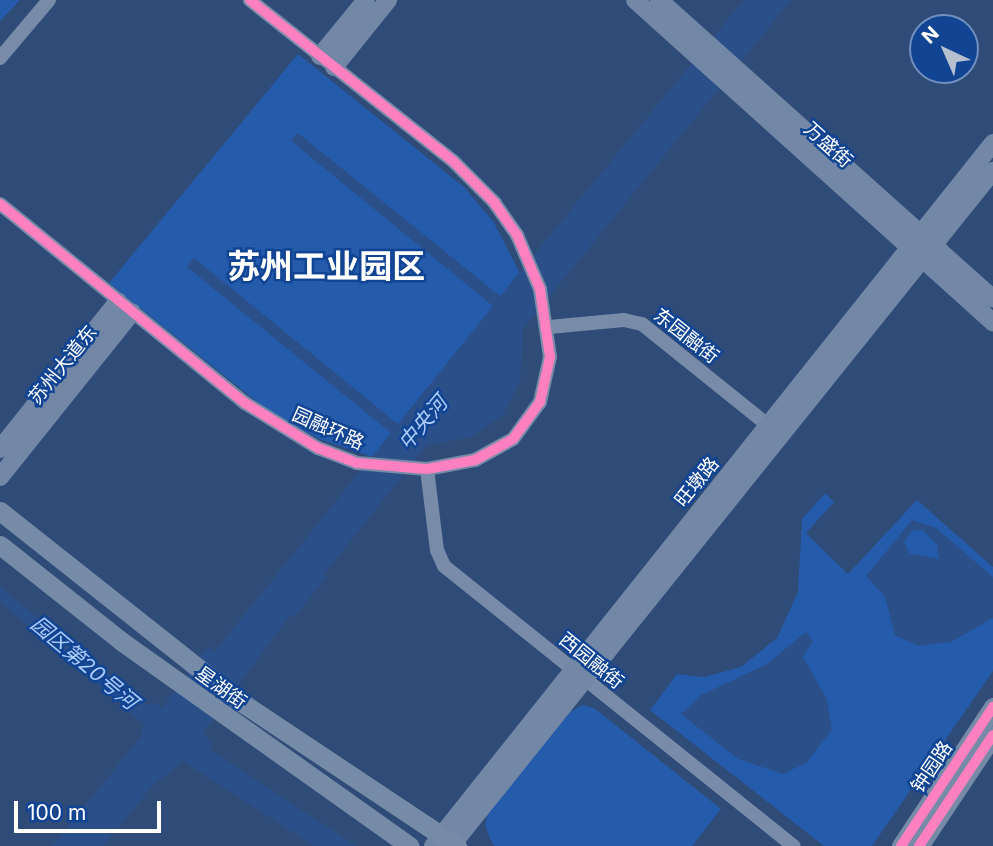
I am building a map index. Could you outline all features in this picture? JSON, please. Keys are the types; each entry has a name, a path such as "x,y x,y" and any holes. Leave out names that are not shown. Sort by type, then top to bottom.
{"main road":[{"path":"327,61 366,0"},
{"path":"327,61 388,0"},
{"name":"万盛街","path":"635,0 701,49 732,76 922,247 993,322"},
{"name":"万盛街","path":"659,0 701,49"},
{"name":"旺墩路","path":"922,247 993,143"},
{"name":"旺墩路","path":"447,843 922,247 993,171"},
{"name":"万盛街","path":"922,247 993,299"},
{"name":"苏州大道东","path":"0,449 125,307"},
{"name":"苏州大道东","path":"0,477 125,307"},
{"name":"星湖街","path":"0,511 187,663 447,843"},
{"name":"星湖街","path":"0,545 175,680 409,846"},
{"name":"钟园路","path":"901,846 993,707"},
{"name":"钟园路","path":"919,846 993,734"}],"street":[{"path":"0,58 49,0"},
{"name":"园融环路","path":"0,204 262,415 304,441 357,463 420,469 485,456 524,428 546,386 548,322 527,253 510,222 473,180 250,0"},
{"name":"东园融街","path":"548,322 624,320 642,324 774,431"},
{"name":"西园融街","path":"420,469 437,550 444,566 578,676 794,846"}],"shaded area":[{"path":"0,0 20,0 0,21"},
{"path":"298,54 464,187 493,221 520,273 372,457 319,439 268,411 109,283"},
{"path":"825,493 834,502 806,533 848,574 917,500 993,567 993,671 872,846 824,846 650,710 677,674 704,677 741,667 777,638 798,592 802,519"},
{"path":"582,705 594,708 721,809 692,846 495,846 485,825 488,811 570,712"}],"water":[{"path":"744,0 791,0 523,329 520,382 503,415 471,437 427,445 324,574 327,577 294,617 290,615 203,733 212,744 209,749 356,846 314,846 183,761 153,785 103,846 52,846 140,738 144,724 0,602 0,587 148,706 153,702 162,708 208,647 215,651 391,433 187,267 194,258 398,424 493,306 291,141 298,133 500,296"},
{"path":"912,520 936,528 993,577 993,618 951,642 918,646 895,635 885,597 866,576","holes":["914,530 923,530 937,545 939,559 909,553 904,541"]},
{"path":"806,632 813,641 803,657 827,699 832,730 806,763 783,774 738,759 681,714 701,695 767,664"}],"cycle path":[{"path":"0,204 245,403 318,448 357,463 427,469 475,460 513,439 540,402 550,357 540,289 517,235 495,203 453,161 250,0"},
{"path":"901,846 993,707"},
{"path":"919,846 993,735"}],"district":[{"name":"苏州工业园区","path":"326,267"}],"water label":[{"name":"中央河","path":"423,423"},
{"name":"园区第20号河","path":"84,663"}]}
